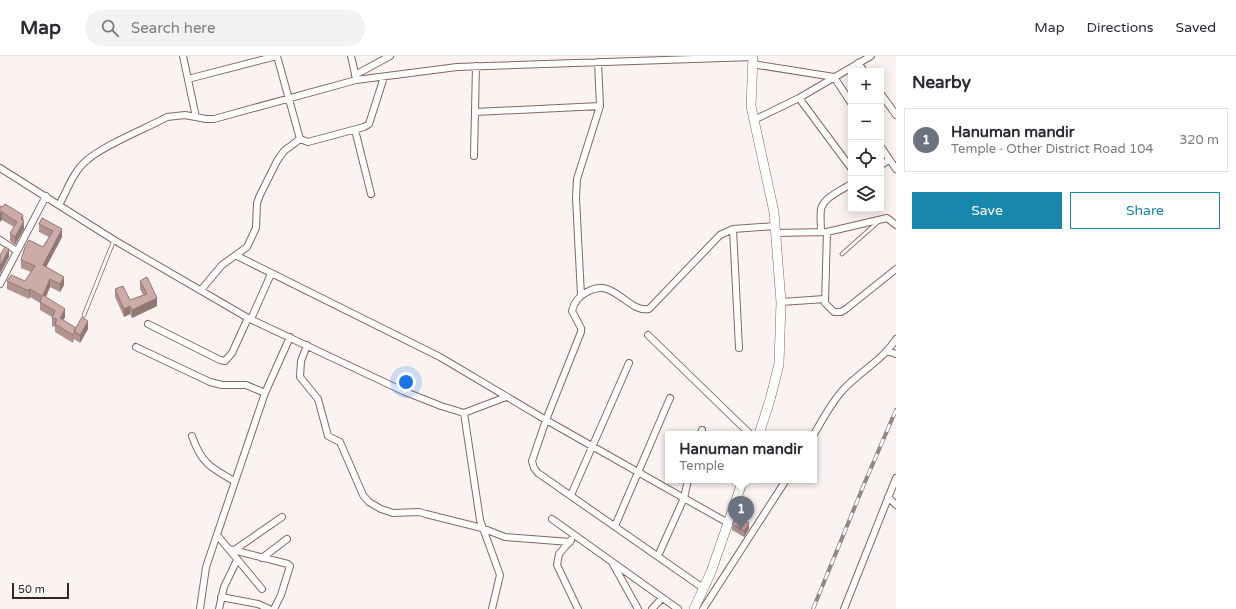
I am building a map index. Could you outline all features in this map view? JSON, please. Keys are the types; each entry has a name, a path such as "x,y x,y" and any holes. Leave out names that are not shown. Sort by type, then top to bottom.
{"street":[{"path":"183,56 196,117"},
{"path":"188,78 277,56 300,139"},
{"path":"351,56 356,78"},
{"path":"356,78 390,56"},
{"path":"754,120 799,98 871,56"},
{"path":"59,206 76,173 86,161 99,152 167,117 185,115 214,118 356,78 384,77 457,67 711,57 753,59 834,78 848,99"},
{"path":"753,59 751,106 775,229 781,302 779,364 772,393 759,431"},
{"path":"581,296 576,198 578,179 600,106 598,62"},
{"path":"858,63 862,68"},
{"path":"474,156 476,66"},
{"path":"300,139 308,142 364,127 372,120 384,77"},
{"path":"799,98 848,164"},
{"path":"884,98 896,115"},
{"path":"475,112 600,106"},
{"path":"355,130 371,194"},
{"path":"201,290 222,265 237,256 247,247 256,228 258,203 277,161 284,151 300,139"},
{"path":"884,152 896,169"},
{"path":"884,163 889,160"},
{"path":"0,168 114,240 250,318 403,391 441,406 464,413 506,397"},
{"path":"848,186 827,200 821,210 824,232 825,303 829,309 834,312 841,312 896,269"},
{"path":"0,284 46,196"},
{"path":"703,588 538,473 532,464 546,420 581,332 581,328 572,311 581,296 590,290 607,288 616,292 637,308 644,310 649,309 720,236 733,230 775,229 824,232 881,219 890,219 896,225"},
{"path":"733,230 739,348"},
{"path":"0,240 17,251"},
{"path":"237,256 440,357 506,397 728,523"},
{"path":"148,324 220,360 225,361 232,353 271,274"},
{"path":"781,302 825,298"},
{"path":"648,335 747,431"},
{"path":"200,609 206,567 234,482 265,393 290,337"},
{"path":"816,431 830,407 843,390 887,351 896,339"},
{"path":"307,345 301,361 300,377 318,399 328,436 340,442 360,489 369,502 393,513 419,512 482,528 505,537 570,542"},
{"path":"136,347 210,382 222,385 246,385 265,393"},
{"path":"887,351 896,354"},
{"path":"571,495 629,363"},
{"path":"615,526 670,398"},
{"path":"464,413 482,528 500,575 492,609"},
{"path":"192,436 202,460 209,467 234,482"},
{"path":"846,607 896,478"},
{"path":"658,556 684,498 687,483"},
{"path":"694,609 742,483"},
{"path":"703,609 784,483"},
{"path":"888,497 896,505"},
{"path":"231,550 282,517"},
{"path":"552,519 678,609"},
{"path":"217,535 262,589"},
{"path":"575,536 559,554 557,565 578,609"},
{"path":"262,558 287,539"},
{"path":"231,550 288,564 290,566 281,595 274,609"},
{"path":"219,609 221,597 237,560"},
{"path":"612,562 638,609"},
{"path":"221,597 258,604 269,609"},
{"path":"652,609 662,598"}],"lane":[{"path":"842,254 881,219"},
{"path":"84,315 114,240"}],"building":[{"path":"5,204 23,215 21,219 24,221 15,237 10,233 17,222 2,212 0,214 0,206 3,207"},
{"path":"42,218 62,229 43,265 64,277 60,284 50,279 43,295 65,309 60,318 76,328 73,335 55,324 57,319 52,318 55,311 40,302 42,296 30,289 29,291 7,281 11,275 25,281 35,266 21,260 29,240 43,247 53,231 39,224"},
{"path":"5,247 9,249 0,266 0,255"},
{"path":"147,277 157,298 132,310 130,306 124,309 115,289 123,286 130,300 147,294 140,281"},
{"path":"82,317 88,321 80,335 74,331"},
{"path":"737,516 749,523 744,531 732,524"}],"railway":[{"path":"813,609 896,410"}],"place":[{"name":"Hanuman mandir","path":"741,529"}]}
